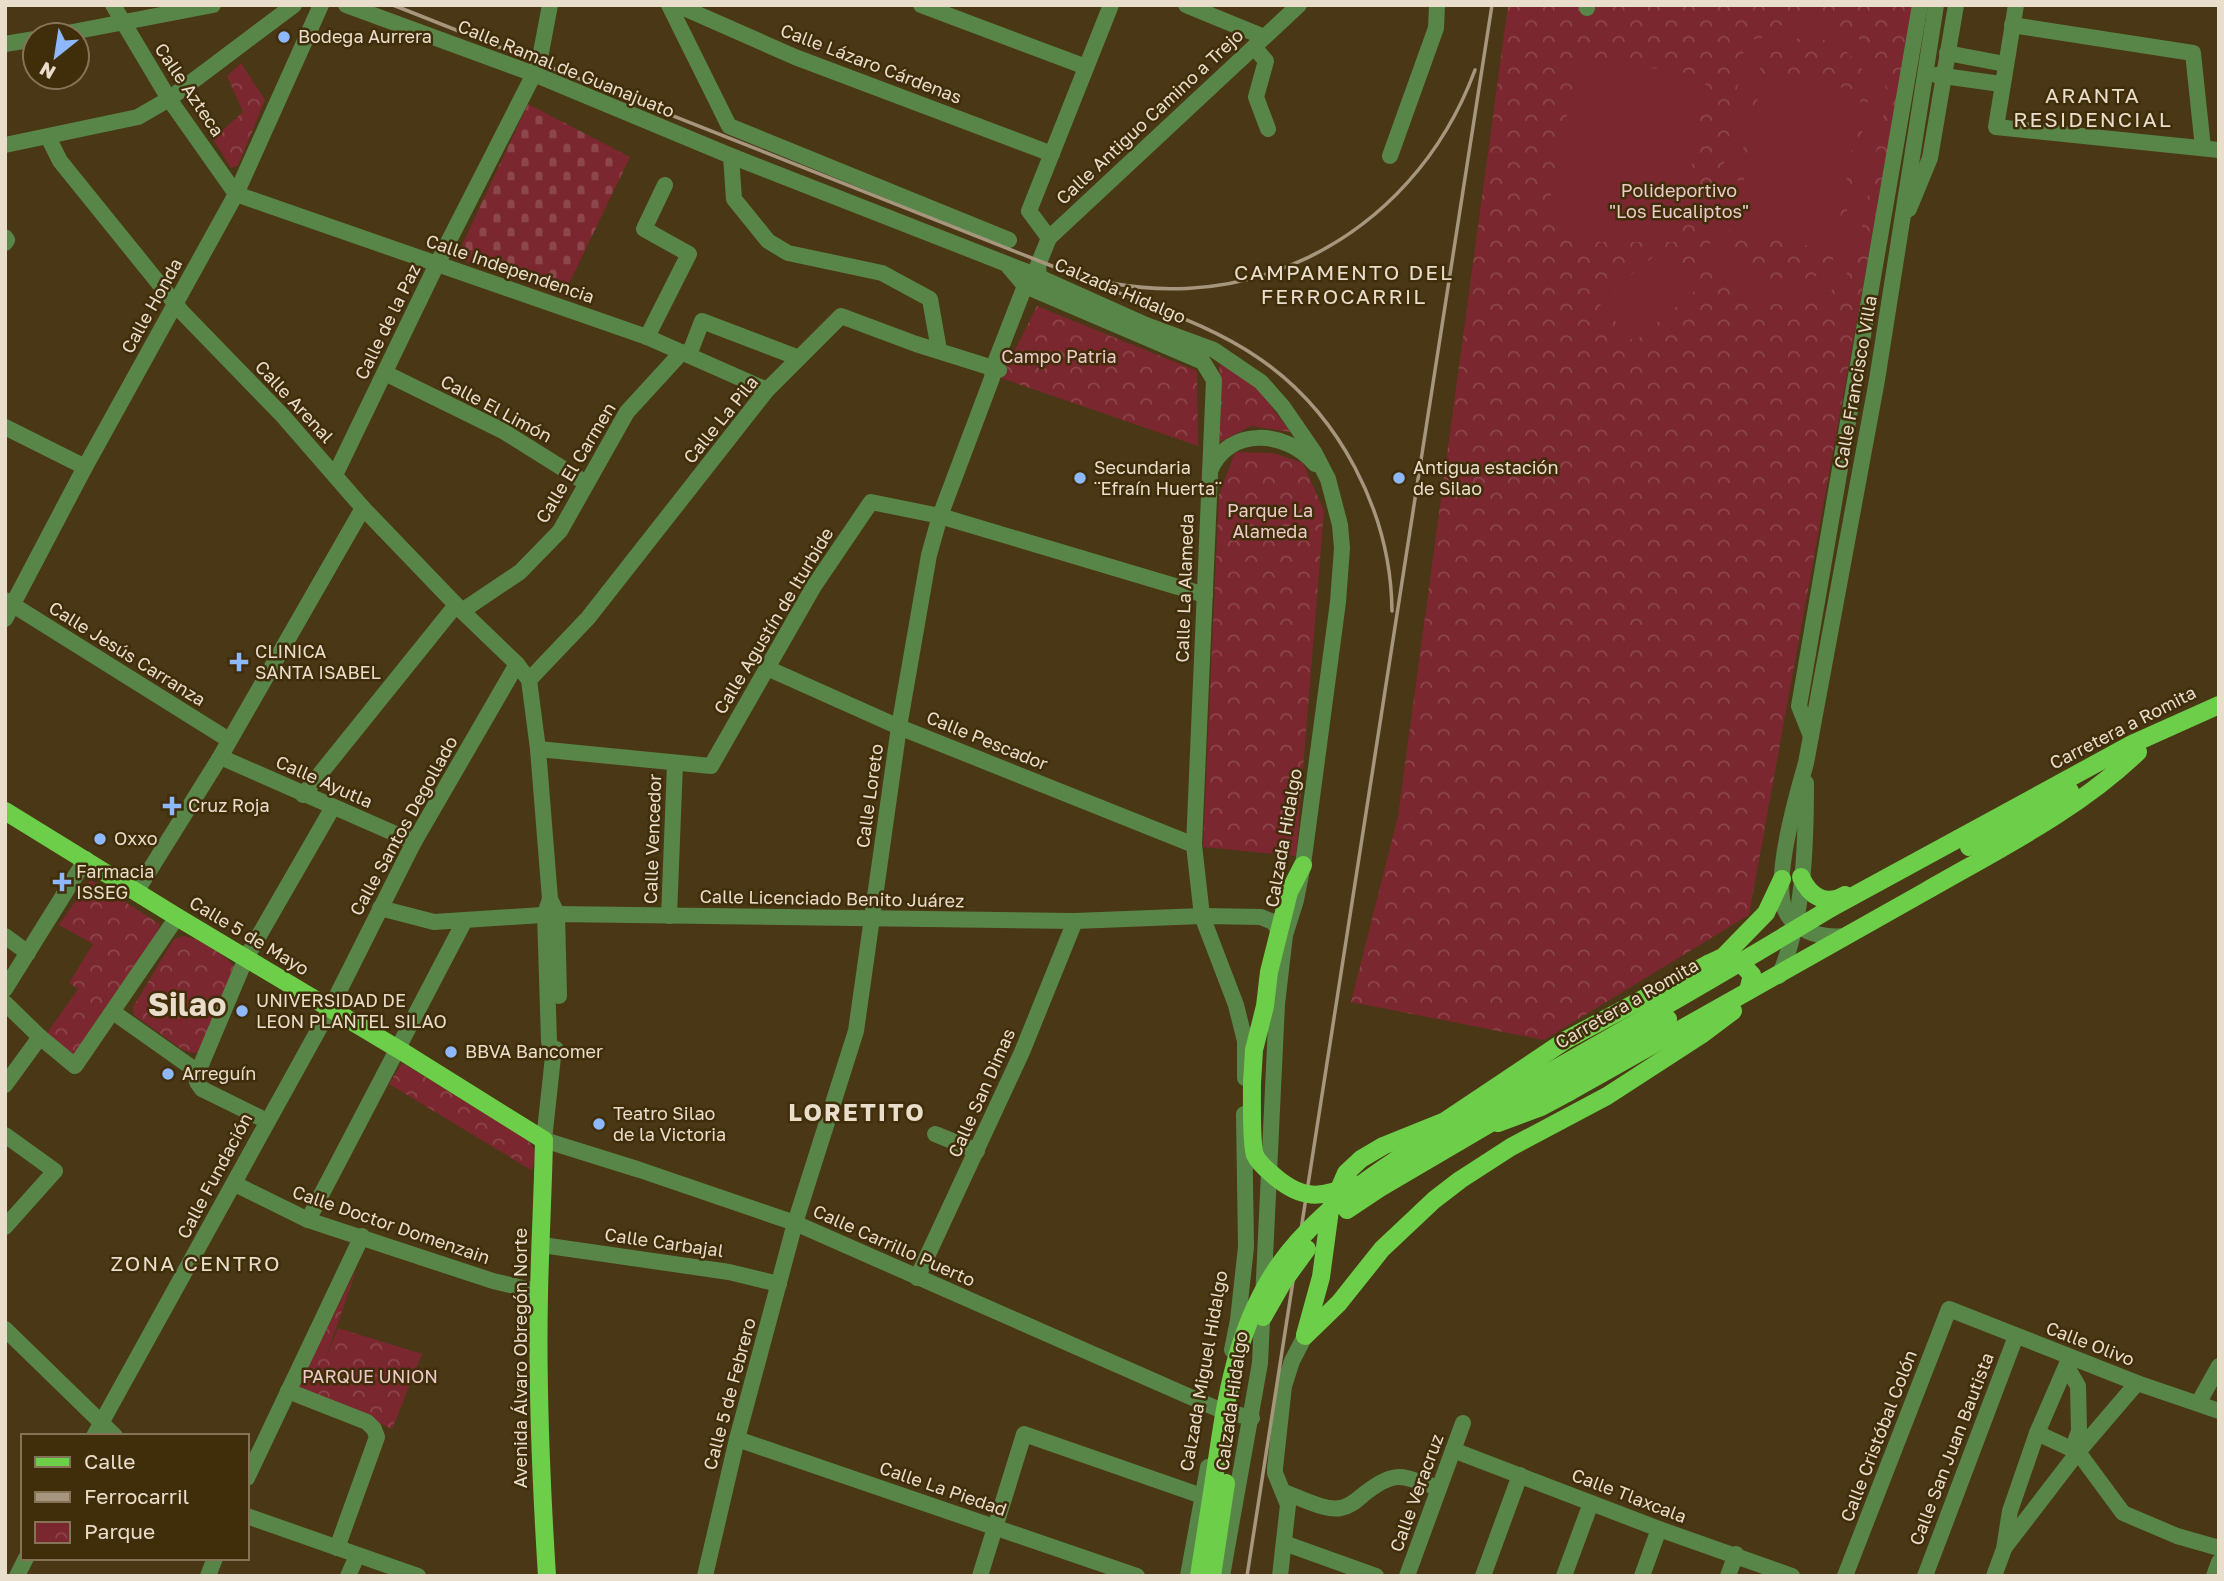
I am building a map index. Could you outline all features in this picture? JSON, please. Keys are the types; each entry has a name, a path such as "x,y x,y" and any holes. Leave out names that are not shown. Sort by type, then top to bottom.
{"main road":[{"name":"Carretera a Romita","path":"1220,1482 1231,1373 1242,1338 1265,1289 1299,1240 1377,1174 1441,1134 1695,990 1834,913 2051,803 2135,748 2219,705"},
{"name":"Carretera a Romita","path":"2135,748 2219,714"},
{"path":"1801,877 1805,887 1818,898 1836,900 2036,783 2094,754 2135,748"},
{"path":"1489,1125 1541,1107 1779,976 2057,813 2114,775 2135,748"},
{"name":"Calle 5 de Mayo","path":"5,811 399,1049 544,1140"},
{"path":"1303,865 1289,892 1269,972 1265,1006 1254,1049 1248,1085 1254,1154 1263,1166 1301,1194 1329,1194 1377,1174"},
{"path":"1441,1134 1511,1084 1690,980 1715,961 1766,913 1783,879"},
{"name":"Carretera a Romita","path":"1220,1482 1237,1393 1249,1350 1264,1315 1283,1282 1304,1252 1328,1226 1351,1207 1834,913"},
{"path":"1305,1336 1321,1277 1330,1210 1339,1185 1354,1166 1383,1146 1445,1121 1566,1040 1715,961 1738,960 1746,967 1752,975 1748,991"},
{"path":"1305,1336 1339,1303 1382,1249 1434,1200 1460,1180 1511,1147 1638,1077 1701,1035 1779,976"},
{"name":"Avenida Álvaro Obregón Norte","path":"544,1140 539,1292 541,1487 547,1576"},
{"path":"1212,1576 1220,1482"},
{"name":"Calzada Miguel Hidalgo","path":"1199,1576 1220,1482"}],"street":[{"name":"Calle Azteca","path":"113,5 169,99 236,194"},
{"path":"91,29 213,5"},
{"path":"5,145 138,117 169,99 294,5"},
{"name":"Calle Honda","path":"8,608 236,194 320,5"},
{"name":"Calle Ramal de Guanajuato","path":"346,5 534,74 1033,278"},
{"name":"Calle de la Paz","path":"335,475 437,264 534,74 539,63 550,5"},
{"path":"669,5 729,126 1009,240"},
{"name":"Calle Lázaro Cárdenas","path":"677,5 795,57 1052,154"},
{"path":"921,5 1086,67"},
{"path":"1049,238 1029,211 1111,5"},
{"path":"1185,5 1259,42 1266,61 1256,97 1268,129"},
{"name":"Calle Antiguo Camino a Trejo","path":"1033,278 1049,238 1299,5"},
{"path":"1390,156 1436,28 1437,5"},
{"path":"1811,736 1799,706 1920,5"},
{"name":"Calle Francisco Villa","path":"1795,923 1784,908 1783,879 1789,822 1806,763 1877,380 1936,5"},
{"path":"1899,234 1930,158 1956,5"},
{"path":"2012,25 2193,53 2211,149 1996,127 2001,84 2005,64 2012,25 2016,5"},
{"path":"1947,53 2005,64"},
{"path":"1924,74 2001,84"},
{"name":"Calle Arenal","path":"48,137 60,161 176,303 282,415 363,508 517,664 529,680"},
{"path":"731,156 734,199 768,241 788,253 883,273 930,299 939,350"},
{"path":"646,337 690,254 644,229 665,185"},
{"name":"Calle Independencia","path":"236,194 646,337 767,390"},
{"path":"5,237 8,240 5,243"},
{"name":"Calzada Hidalgo","path":"1033,278 1146,325 1261,382 1303,433 1328,479 1340,525 1340,574 1303,865 1296,900 1284,935 1277,1004 1260,1363 1222,1576"},
{"name":"Calle Loreto","path":"795,1223 856,1031 899,727 929,555 940,516 1033,278"},
{"name":"Calle La Pila","path":"529,680 589,618 767,390 841,316 995,372"},
{"path":"686,354 702,321 799,358"},
{"name":"Calle El Carmen","path":"303,795 459,608 520,572 560,531 627,412 686,354"},
{"name":"Calle La Alameda","path":"1208,356 1214,380 1194,845 1202,916 1236,1005"},
{"name":"Calle El Limón","path":"385,373 503,431 586,483"},
{"path":"5,427 85,467"},
{"path":"1209,475 1226,447 1241,439 1262,438 1295,447 1310,458 1328,479"},
{"name":"Calle Agustín de Iturbide","path":"538,749 711,766 814,586 871,502 940,516 1205,595"},
{"path":"136,892 219,759 363,508"},
{"name":"Calle Jesús Carranza","path":"8,608 229,740"},
{"name":"Calle Santos Degollado","path":"330,1009 414,842 517,664"},
{"name":"Calle Pescador","path":"767,667 899,727 1194,845"},
{"path":"529,680 538,749 551,909 549,1041 553,1057 544,1140"},
{"name":"Calle Ayutla","path":"219,759 225,759 414,842"},
{"name":"Calle Francisco Villa","path":"1779,976 1788,955 1801,877 1806,822 1806,763"},
{"name":"Calle Vencedor","path":"669,916 675,764"},
{"path":"267,1121 202,1089 197,1082 198,1072 246,958 333,807"},
{"path":"5,989 86,859"},
{"name":"Calle Licenciado Benito Juárez","path":"380,908 434,922 551,909 669,916 873,920 1075,921 1202,916 1261,917 1273,922 1280,932"},
{"path":"5,1003 75,1066 177,917"},
{"path":"308,1220 465,920"},
{"name":"Calle San Dimas","path":"917,1278 1023,1052 1075,921"},
{"path":"1795,923 1816,935 1847,936"},
{"path":"5,936 28,953"},
{"name":"Calzada Miguel Hidalgo","path":"1188,1576 1238,1320 1247,1247 1248,1085 1245,1041 1236,1005"},
{"name":"Calle Fundación","path":"97,1429 330,1009"},
{"path":"113,1012 198,1072"},
{"path":"5,1085 40,1037"},
{"path":"1248,1085 1251,1094 1260,1096 1273,1091"},
{"path":"935,1134 976,1151"},
{"path":"5,1135 55,1171 5,1227"},
{"name":"Calle Carrillo Puerto","path":"544,1140 795,1223 1220,1410 1252,1418"},
{"name":"Calle Doctor Domenzain","path":"235,1184 308,1220 494,1281 539,1292"},
{"name":"Calle 5 de Febrero","path":"705,1572 737,1439 795,1223"},
{"path":"248,1476 362,1236"},
{"name":"Calle Carbajal","path":"542,1245 729,1272 779,1284"},
{"path":"1247,1247 1265,1248"},
{"name":"Calle Olivo","path":"1949,1310 2016,1336 2069,1362 2199,1402 2219,1411"},
{"name":"Calle Cristóbal Colón","path":"1845,1576 1949,1310"},
{"path":"5,1329 97,1429"},
{"path":"1280,1576 1288,1511 1275,1468 1284,1386 1292,1361 1305,1336"},
{"name":"Calle San Juan Bautista","path":"1925,1576 2016,1336"},
{"path":"1232,1353 1260,1363"},
{"path":"1994,1576 2004,1549 2010,1511 2037,1433 2069,1362"},
{"path":"2069,1362 2078,1386 2079,1430 2076,1450"},
{"path":"2199,1402 2219,1366"},
{"path":"2004,1549 2076,1450 2137,1383"},
{"path":"288,1391 367,1422 377,1437 337,1548"},
{"name":"Calle Veracruz","path":"1407,1576 1463,1423"},
{"path":"2037,1433 2076,1450 2123,1513 2177,1536 2219,1548"},
{"path":"981,1576 1024,1434 1202,1496"},
{"name":"Calle La Piedad","path":"737,1439 1137,1576"},
{"name":"Calle Tlaxcala","path":"1453,1450 1659,1529 1792,1576"},
{"path":"1483,1576 1520,1475"},
{"path":"1284,1492 1331,1508 1342,1508 1352,1504 1381,1480 1389,1477 1399,1477 1439,1488"},
{"path":"1564,1576 1591,1503"},
{"path":"248,1516 418,1576"},
{"path":"1642,1576 1659,1529"},
{"path":"1284,1543 1376,1576"},
{"path":"1728,1576 1736,1555"},
{"path":"348,1576 357,1556"},
{"path":"17,1576 25,1560"},
{"path":"2214,1576 2219,1562"},
{"path":"705,1572 722,1576"}],"green space":[{"name":"Polideportivo \"Los Eucaliptos\"","path":"1508,5 1914,5 1749,915 1544,1040 1351,1002 1398,816"},
{"path":"1802,20 1819,21 1849,31 1871,51 1884,79 1887,96 1856,257 1844,278 1824,296 1800,304 1787,305 1775,304 1750,295 1734,284 1718,266 1707,262 1746,38 1759,40 1775,27","holes":["1808,36 1837,43 1862,69 1869,95 1840,248 1827,267 1810,279 1793,286 1775,286 1759,280 1745,269 1734,251 1729,228 1756,76 1765,60 1776,49 1790,41"]},
{"path":"1579,58 1707,76 1679,242 1600,242 1576,232 1548,209"},
{"path":"241,63 265,100 238,166 231,168 213,139 243,112 227,76"},
{"path":"1762,74 1862,91 1834,250 1735,233"},
{"path":"528,104 630,157 563,296 456,258"},
{"path":"1662,249 1697,289 1634,342 1599,303"},
{"name":"Campo Patria","path":"1037,306 1197,371 1198,446 1001,378"},
{"path":"1220,362 1257,387 1290,432 1251,426 1214,445"},
{"name":"Parque La Alameda","path":"1235,452 1273,453 1303,463 1324,511 1296,856 1203,847 1219,495"},
{"path":"90,880 160,924 156,940 73,1060 45,1036 78,989 69,983 93,944 59,925"},
{"path":"183,936 212,948 236,969 202,1052 183,1050 134,1015 133,1007 174,939"},
{"path":"402,1063 525,1138 535,1153 531,1170 389,1084"},
{"name":"PARQUE UNION","path":"357,1268 325,1360 338,1328 422,1354 392,1429 298,1387"}],"railway":[{"path":"393,5 1057,268 1122,285 1187,288 1249,279 1307,258 1360,226 1407,183 1446,131 1475,70"},
{"path":"1247,1576 1492,5"},
{"path":"1112,290 1186,320 1240,346 1286,380 1313,406 1355,468 1370,502 1382,537 1392,611"}],"place":[{"name":"Bodega Aurrera","path":"284,37"},
{"name":"Secundaria ¨Efraín Huerta¨","path":"1080,478"},
{"name":"Antigua estación de Silao","path":"1399,478"},
{"name":"CLINICA SANTA ISABEL","path":"239,662"},
{"name":"Cruz Roja","path":"172,806"},
{"name":"Oxxo","path":"100,839"},
{"name":"Farmacia ISSEG","path":"62,882"},
{"name":"UNIVERSIDAD DE LEON PLANTEL SILAO","path":"242,1011"},
{"name":"BBVA Bancomer","path":"451,1052"},
{"name":"Arreguín","path":"168,1074"},
{"name":"Teatro Silao de la Victoria","path":"599,1124"}],"district":[{"name":"ARANTA RESIDENCIAL","path":"2093,108"},
{"name":"CAMPAMENTO DEL FERROCARRIL","path":"1344,285"},
{"name":"Silao","path":"187,1005"},
{"name":"LORETITO","path":"857,1113"},
{"name":"ZONA CENTRO","path":"196,1264"}]}
